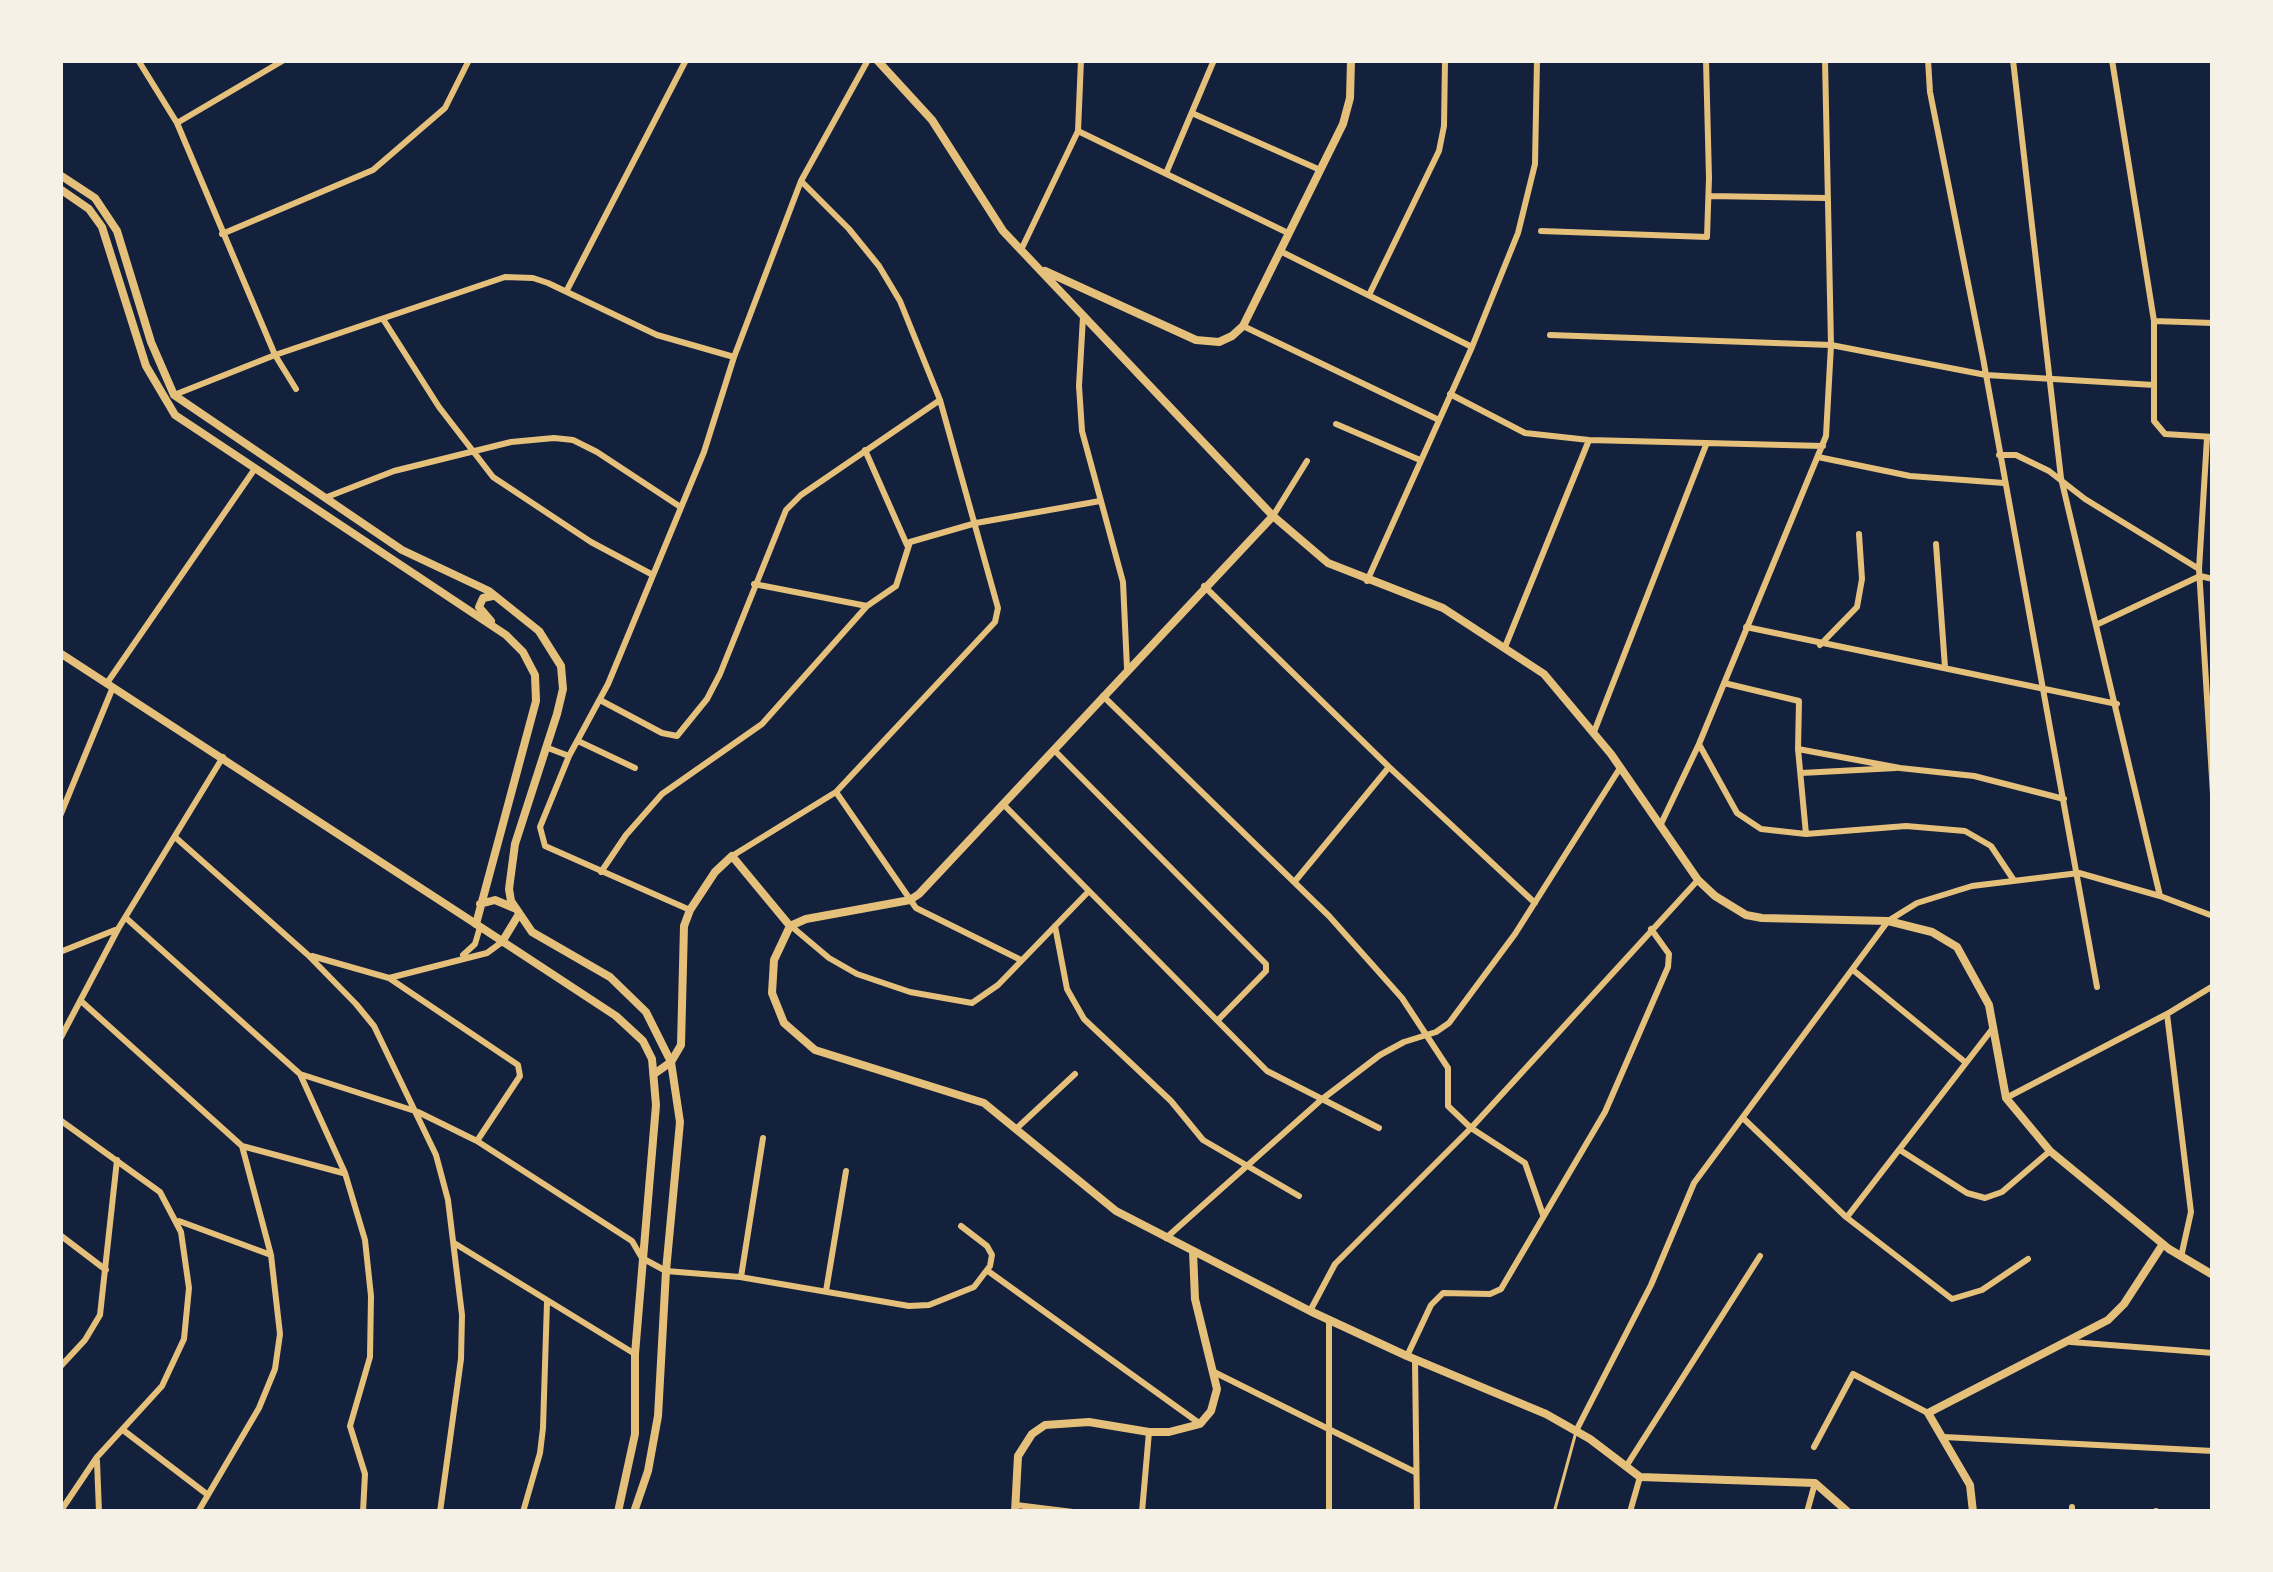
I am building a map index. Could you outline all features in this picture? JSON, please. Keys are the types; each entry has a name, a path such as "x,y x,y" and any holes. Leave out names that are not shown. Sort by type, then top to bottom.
{"street":[{"path":"139,60 177,124 275,355 296,389"},
{"path":"177,124 284,60"},
{"path":"222,233 373,170 445,108 469,60"},
{"path":"567,290 686,60"},
{"path":"689,910 545,846 539,826 568,756 600,700 704,452 734,357 801,182 872,60 927,112 979,196 1021,250 1273,516 1328,563 1431,602 1505,646 1552,681 1594,732 1698,880 1733,908 1762,919 1888,921 1932,932 1958,946 1983,989 1996,1026 1998,1069 2006,1098 2050,1150 2163,1244 2213,1275"},
{"path":"1021,250 1078,131 1081,60"},
{"path":"1167,172 1214,60"},
{"path":"1043,270 1196,340 1219,342 1243,326 1347,112 1351,60"},
{"path":"1369,295 1439,151 1445,60"},
{"path":"1366,580 1508,261 1531,186 1537,145 1537,60"},
{"path":"1541,231 1706,237 1706,60"},
{"path":"1660,826 1823,446 1831,345 1825,60"},
{"path":"1928,60 1930,92 2097,987"},
{"path":"2013,60 2061,478 2160,896"},
{"path":"2112,60 2154,321 2154,421 2168,434 2210,437 2199,573 2213,794"},
{"path":"1194,114 1318,170"},
{"path":"1078,131 1288,232"},
{"path":"60,176 94,198 117,231 151,342 174,395 402,550 461,575 500,600 539,631 561,666 563,689 512,857 508,889 517,911 544,942 592,965 626,992 655,1027 671,1062 680,1122 658,1416 648,1471 634,1512"},
{"path":"654,1074 671,1062 683,1032 681,944 689,910 715,872 732,856 836,792 995,622 998,600 940,400 900,301 879,266 801,182"},
{"path":"60,189 89,209 108,237 137,343 163,400 188,426 506,635"},
{"path":"1708,196 1826,198"},
{"path":"1280,251 1472,346"},
{"path":"163,400 275,355 505,277 533,278 657,335 734,357"},
{"path":"1083,314 1080,407 1123,582 1127,668"},
{"path":"383,319 439,407 493,477 591,542 653,575"},
{"path":"2154,321 2213,323"},
{"path":"1243,326 1439,420"},
{"path":"1550,335 1831,345 1986,375 2155,385"},
{"path":"1450,394 1525,433 1588,440 1823,446"},
{"path":"600,700 662,733 677,736 721,674 786,510 940,400"},
{"path":"1336,424 1420,460"},
{"path":"325,498 394,471 534,439 573,440 680,506"},
{"path":"1505,646 1588,440"},
{"path":"1594,732 1706,445"},
{"path":"601,872 662,794 761,724 867,605 896,586 909,543 866,450"},
{"path":"1999,455 2016,455 2061,478 2085,499 2213,579"},
{"path":"1818,457 1910,476 2004,483"},
{"path":"1307,460 1273,516 1127,668 1005,806 910,900 790,926 774,960 772,993 784,1023 815,1050 985,1103 1116,1210 1310,1311 1411,1358 1507,1395 1576,1431 1640,1477 1816,1483 1848,1512"},
{"path":"60,817 110,685 254,470"},
{"path":"909,543 976,524 1100,501"},
{"path":"1820,645 1857,607 1862,579 1859,534"},
{"path":"1936,544 1946,667"},
{"path":"2098,624 2199,573"},
{"path":"754,584 867,605"},
{"path":"1204,586 1535,903"},
{"path":"461,958 475,944 480,904 538,688 523,652 479,607 487,596 500,600"},
{"path":"1746,627 2117,704"},
{"path":"60,653 478,926 643,1041 654,1074 656,1105 635,1354 634,1450 618,1512"},
{"path":"1724,683 1799,700 1806,834"},
{"path":"1102,696 1295,882 1376,968 1429,1035 1450,1074 1448,1106 1471,1128 1525,1163 1543,1214"},
{"path":"578,741 635,768"},
{"path":"1699,744 1728,801 1749,823 1776,832 1806,834 1906,826 1965,831 1991,846 2013,879"},
{"path":"548,748 568,756"},
{"path":"1798,749 1974,776 2064,799"},
{"path":"1054,750 1264,961 1266,971 1218,1020"},
{"path":"60,1039 118,928 223,757"},
{"path":"1295,882 1388,767"},
{"path":"1166,1238 1321,1100 1393,1047 1449,1023 1535,903 1620,768"},
{"path":"1800,773 1900,768"},
{"path":"836,792 923,914 1021,960"},
{"path":"1005,806 1268,1070 1379,1128"},
{"path":"175,837 308,955 374,1026 436,1155 462,1315 461,1360 440,1512"},
{"path":"732,856 790,926 829,958 857,974 947,1001 977,1002 1088,892"},
{"path":"1576,1431 1651,1286 1694,1183 1888,921 1939,895 2013,879 2078,873 2213,916"},
{"path":"1310,1311 1335,1264 1471,1128 1698,880"},
{"path":"480,904 495,900 517,911"},
{"path":"389,978 487,952 502,942 517,911"},
{"path":"126,918 300,1074 418,1112 477,1142 632,1241 642,1258 666,1271 929,1305 974,1287 988,1271 991,1251 961,1226"},
{"path":"1054,926 1067,989 1084,1019 1171,1101 1202,1140 1299,1196"},
{"path":"60,952 118,928"},
{"path":"1417,1512 1411,1358 1431,1305 1442,1293 1490,1294 1502,1289 1605,1112 1668,967 1669,954 1651,929"},
{"path":"308,955 389,978 518,1065 520,1076 477,1142"},
{"path":"1852,970 1965,1062"},
{"path":"2006,1098 2213,986"},
{"path":"81,1001 242,1146 344,1173"},
{"path":"2167,1014 2192,1212 2181,1257"},
{"path":"1846,1217 1996,1026"},
{"path":"300,1074 344,1173 365,1240 371,1296 370,1357 350,1426 365,1474 363,1512"},
{"path":"1017,1128 1075,1074"},
{"path":"1743,1118 1846,1217 1952,1299 1982,1290 2028,1259"},
{"path":"60,1120 160,1192 177,1220 189,1288 184,1339 162,1386 97,1457 60,1512"},
{"path":"740,1277 764,1138"},
{"path":"198,1512 260,1408 275,1369 280,1334 271,1255 242,1146"},
{"path":"1900,1150 1966,1193 1985,1198 2002,1192 2050,1150"},
{"path":"60,1367 100,1315 118,1160"},
{"path":"825,1292 846,1171"},
{"path":"177,1220 271,1255"},
{"path":"60,1235 106,1270"},
{"path":"454,1244 635,1354"},
{"path":"1928,1413 2071,1342 2117,1312 2163,1244"},
{"path":"1193,1251 1196,1299 1216,1397 1200,1424"},
{"path":"1627,1465 1760,1256"},
{"path":"988,1271 1200,1424"},
{"path":"523,1512 543,1428 547,1301"},
{"path":"1329,1512 1330,1320"},
{"path":"2071,1342 2213,1353"},
{"path":"1213,1372 1415,1472"},
{"path":"1814,1447 1848,1378 1858,1375 1928,1413 1970,1485 1973,1512"},
{"path":"1073,1512 1016,1509 1018,1456 1032,1434 1045,1425 1089,1422 1149,1432 1200,1424"},
{"path":"123,1430 208,1495"},
{"path":"1142,1512 1149,1432"},
{"path":"1944,1437 2213,1451"},
{"path":"97,1457 99,1512"},
{"path":"1630,1512 1640,1477"},
{"path":"1807,1512 1816,1483"}],"lane":[{"path":"1555,1509 1576,1431"}]}
